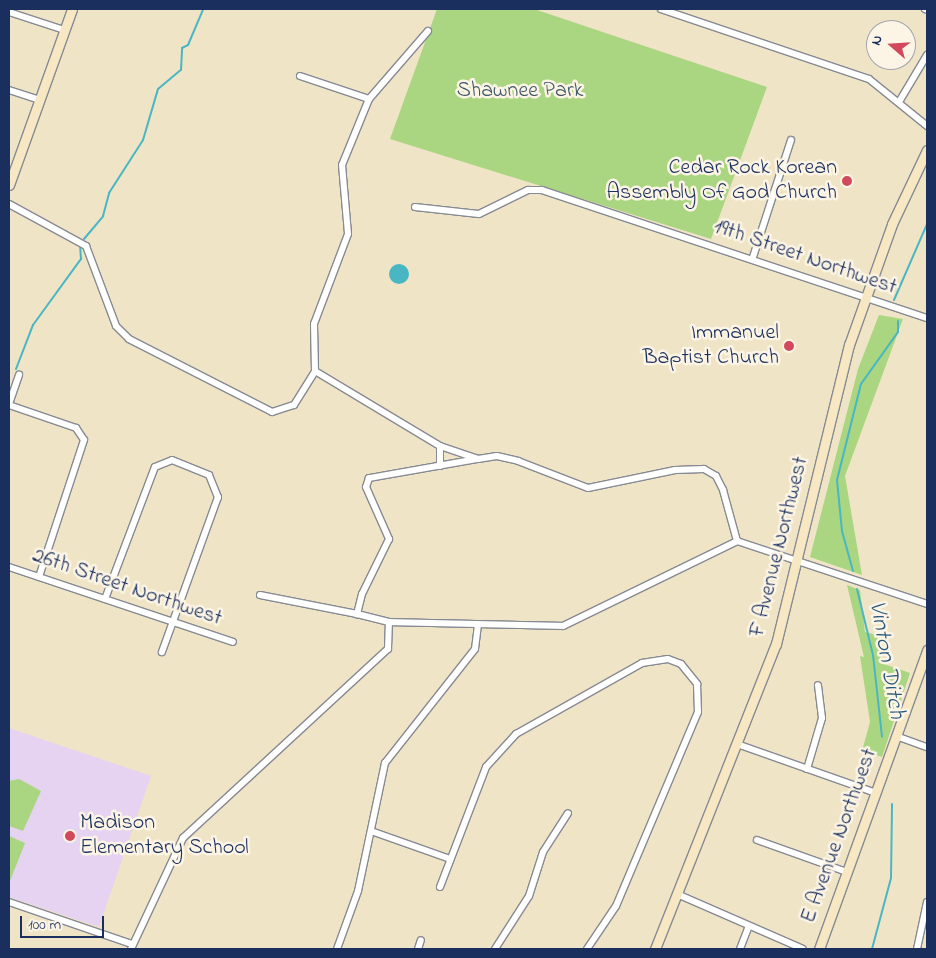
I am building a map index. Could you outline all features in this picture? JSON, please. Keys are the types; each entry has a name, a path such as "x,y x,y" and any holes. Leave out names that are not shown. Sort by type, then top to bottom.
{"main road":[{"path":"9,185 72,9"},
{"name":"F Avenue Northwest","path":"655,949 776,644 799,559 836,394 864,296 927,150"},
{"name":"E Avenue Northwest","path":"819,949 896,736 924,671 927,650"}],"street":[{"path":"661,9 869,79 900,102 927,126"},
{"path":"9,12 64,30"},
{"path":"9,204 86,246 116,326 129,339 272,412 294,405 315,371 314,324 348,234 342,165 369,99 428,31"},
{"path":"900,102 927,55"},
{"path":"300,76 369,99"},
{"path":"9,90 39,100"},
{"path":"753,257 791,140"},
{"name":"19th Street Northwest","path":"415,207 480,214 528,190 542,190 753,257 927,318"},
{"path":"315,371 440,446 478,459"},
{"path":"19,375 9,404 79,431 83,449 39,577"},
{"path":"440,446 440,466"},
{"path":"357,614 362,594 389,539 366,483 373,475 497,456 518,461 588,488 675,470 704,469 716,476 723,490 737,541"},
{"path":"105,599 155,467 172,460 192,467 215,481 218,497 162,652"},
{"path":"260,595 389,622 563,626 737,541 799,559 927,604"},
{"name":"26th Street Northwest","path":"9,567 233,642"},
{"path":"9,902 132,947 183,838 388,649 389,622"},
{"path":"337,949 358,891 385,763 472,654 478,624"},
{"path":"440,886 486,767 516,734 642,664 668,659 691,673 700,697 698,712 616,906 587,949"},
{"path":"807,769 822,718 818,685"},
{"path":"896,736 927,747"},
{"path":"737,744 876,793"},
{"path":"495,949 529,896 543,852 568,813"},
{"path":"371,831 450,858"},
{"path":"757,840 847,872"},
{"path":"677,894 748,928 803,949"},
{"path":"917,949 926,901"},
{"path":"740,949 748,928"},
{"path":"418,949 421,940"}],"shaded area":[{"name":"Madison Elementary School","path":"9,728 151,776 99,927 9,897"}],"green space":[{"name":"Shawnee Park","path":"437,9 534,9 767,87 711,239 390,139"},
{"path":"879,315 903,319 845,476 862,575 810,557 858,369"},
{"path":"847,585 860,590 865,632 877,635 881,663 910,673 882,757 862,751 870,722 860,656 864,657"},
{"path":"19,779 41,791 23,831 9,826 9,781"},
{"path":"9,836 25,843 10,881 9,880"}],"water":[{"path":"395,264 403,264 409,270 409,278 403,284 395,284 389,278 389,270"}],"waterway":[{"path":"84,239 103,216 109,193 143,140 158,89 181,70 182,48 188,45 203,9"},
{"name":"Vinton Ditch","path":"894,300 927,224"},
{"path":"16,369 33,325 81,259 80,246"},
{"name":"Vinton Ditch","path":"853,571 842,531 837,480 861,384 898,332 898,321"},
{"name":"Vinton Ditch","path":"857,589 873,655 882,737"},
{"name":"Vinton Ditch","path":"872,949 891,878 892,804"}],"place":[{"name":"Cedar Rock Korean Assembly Of God Church","path":"847,181"},
{"name":"Immanuel Baptist Church","path":"789,346"},
{"name":"Madison Elementary School","path":"70,836"}]}
